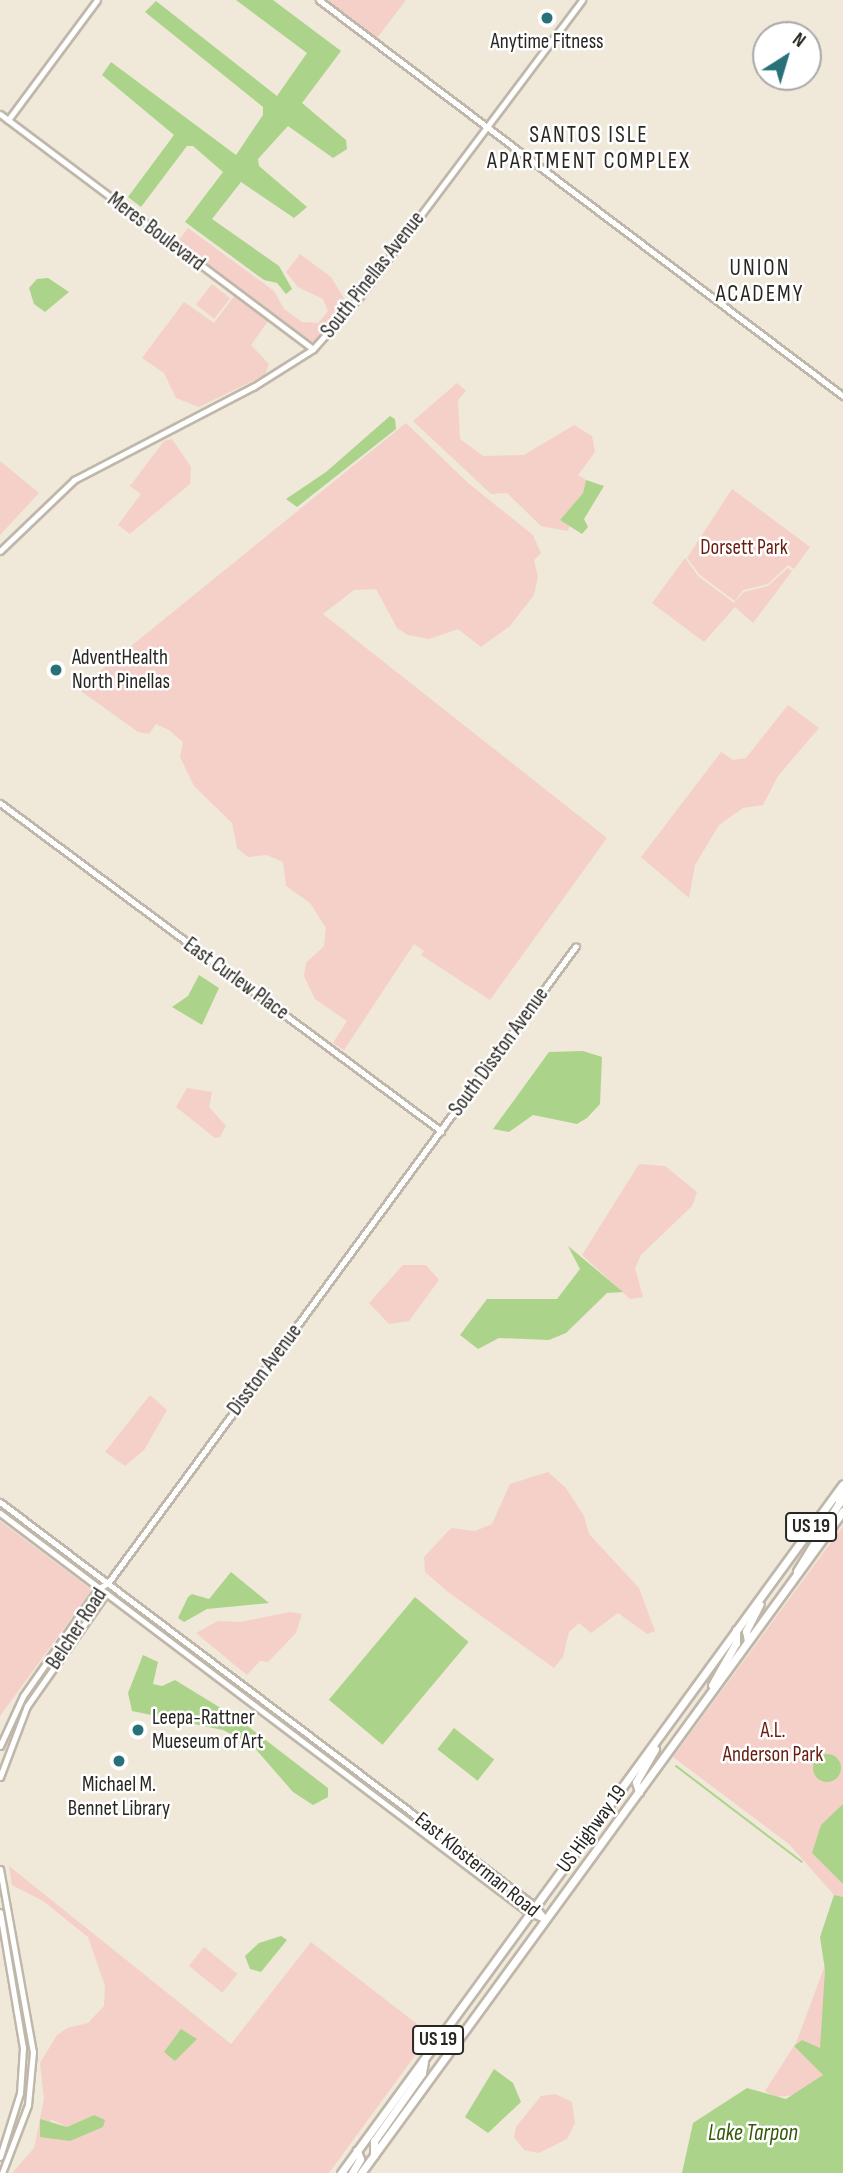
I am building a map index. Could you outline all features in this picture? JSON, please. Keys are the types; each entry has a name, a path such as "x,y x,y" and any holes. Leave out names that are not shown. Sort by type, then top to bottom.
{"highway":[{"path":"794,1578 802,1556 839,1503 841,1487"},
{"name":"US Highway 19","path":"341,2173 841,1487"},
{"name":"US Highway 19","path":"361,2173 843,1511"},
{"path":"748,1641 748,1627 765,1590"},
{"path":"706,1699 736,1643 736,1630"},
{"path":"639,1792 637,1778 665,1730"},
{"path":"374,2155 374,2141 422,2073 425,2058"},
{"path":"352,2173 360,2159 357,2151"}],"main road":[{"path":"8,120 97,0"},
{"path":"319,0 843,396"},
{"name":"South Pinellas Avenue","path":"0,551 74,480 253,387 313,349 339,323 582,0"},
{"name":"Meres Boulevard","path":"0,114 313,349"},
{"name":"East Curlew Place","path":"0,803 30,829 441,1131"},
{"name":"South Disston Avenue","path":"422,1158 576,946"},
{"name":"Disston Avenue","path":"108,1583 422,1158"},
{"name":"East Klosterman Road","path":"0,1502 532,1910"},
{"name":"East Klosterman Road","path":"0,1513 545,1919"},
{"name":"Belcher Road","path":"0,1746 23,1696 99,1588 108,1583"},
{"name":"Belcher Road","path":"0,1777 27,1706 106,1593 108,1583"},
{"path":"0,1869 33,2052 22,2128 2,2173"},
{"path":"0,1912 23,2048 20,2093 0,2157"}],"green space":[{"path":"327,0 406,0 377,38"},
{"path":"188,228 274,291 284,309 302,322 318,323 328,311 323,299 298,287 286,272 300,254 331,277 346,302 344,308 314,345 176,244"},
{"path":"212,284 230,298 214,319 196,304"},
{"path":"235,295 269,320 251,345 269,364 265,375 199,407 176,398 164,373 142,358 184,302 214,323"},
{"path":"457,383 466,391 458,400 460,439 483,456 524,455 574,425 592,436 595,452 578,475 586,480 583,493 560,520 570,526 567,531 541,526 507,493 491,494 413,421"},
{"path":"406,423 468,483 533,535 541,553 534,560 538,577 534,595 510,626 481,647 458,629 429,639 408,635 397,628 376,589 354,590 323,614 607,838 490,1000 421,955 424,951 414,944 344,1050 333,1043 347,1021 315,999 304,976 306,963 324,946 326,928 310,903 286,886 283,862 267,855 248,857 237,848 232,823 194,786 180,757 183,742 169,730 156,724 149,734 138,732 78,689"},
{"path":"172,439 191,467 190,484 130,534 118,525 141,494 130,486 164,441"},
{"path":"0,461 39,493 0,535"},
{"name":"Dorsett Park","path":"732,489 810,547 794,569 788,565 768,584 743,590 735,601 700,575 687,558"},
{"path":"685,558 699,577 734,603 744,592 768,586 788,568 792,571 753,623 735,607 704,642 652,603"},
{"path":"788,705 819,728 778,776 763,805 743,808 719,825 695,865 689,898 641,857 721,752 733,760 746,758"},
{"path":"187,1088 212,1092 209,1107 226,1126 220,1137 215,1138 176,1107"},
{"path":"639,1164 665,1166 697,1192 692,1206 641,1255 635,1268 643,1297 630,1299 582,1255"},
{"path":"403,1265 426,1265 439,1280 409,1321 389,1324 369,1303"},
{"path":"150,1395 167,1410 144,1450 125,1466 105,1452"},
{"path":"548,1472 566,1488 584,1516 589,1534 639,1588 655,1631 647,1634 618,1613 591,1633 579,1623 569,1632 563,1657 554,1668 448,1592 425,1572 424,1557 451,1528 475,1531 492,1524 510,1484"},
{"path":"0,1521 92,1590 0,1716"},
{"name":"A.L. Anderson Park","path":"843,1526 843,1897 834,1895 789,1844 673,1757"},
{"path":"290,1612 302,1614 296,1633 268,1662 260,1661 247,1675 196,1633 218,1621 240,1622"},
{"path":"9,1866 231,2044 311,1942 426,2031 433,2031 329,2173 12,2173 34,2148 44,2099 40,2063 57,2035 67,2028 88,2023 104,2006 105,1986 88,1937 43,1901 12,1885","holes":["94,2115 81,2135 69,2141 57,2139 50,2119 67,2127"]},
{"path":"204,1947 237,1974 222,1993 189,1966"},
{"path":"830,1952 826,2073 814,2093 775,2097 765,2091 796,2043"},
{"path":"555,2094 572,2102 575,2123 567,2139 539,2153 524,2150 514,2137 516,2127 541,2096"}],"water":[{"path":"236,0 273,0 341,51 302,103 346,140 347,149 333,158 288,126 258,159 259,166 307,207 294,218 241,182 212,219 279,266 292,289 286,294 277,283 264,280 185,222 223,172 193,146 187,146 141,207 128,197 174,135 102,75 111,62 236,155 263,115 263,107 145,12 156,1 277,96 307,53"},
{"path":"48,278 69,292 45,312 34,304 29,288 37,279"},
{"path":"390,416 395,419 396,429 297,507 286,499 326,472"},
{"path":"586,480 604,486 584,519 588,527 582,534 560,520 583,493"},
{"path":"199,975 219,988 202,1025 172,1007 188,996"},
{"path":"583,1051 602,1057 600,1104 587,1118 577,1124 533,1115 509,1132 493,1129 549,1052"},
{"path":"568,1246 623,1292 607,1293 566,1333 549,1340 499,1338 478,1349 460,1335 487,1299 557,1299 580,1269"},
{"path":"231,1572 269,1603 207,1609 184,1622 178,1618 188,1597 192,1594 209,1599"},
{"path":"415,1597 469,1642 382,1745 329,1700"},
{"path":"143,1655 158,1662 153,1684 162,1686 175,1680 237,1718 328,1788 328,1797 313,1805 293,1792 252,1745 223,1730 132,1711 128,1693"},
{"path":"454,1728 494,1759 478,1781 437,1749"},
{"path":"827,1754 837,1758 841,1768 837,1778 827,1782 817,1778 813,1768 817,1758"},
{"path":"843,1804 843,1884 812,1853 821,1825"},
{"name":"Lake Tarpon","path":"834,1895 843,1897 843,2173 682,2173 693,2123 747,2088 786,2099 823,2075 794,2046 802,2040 820,2048 825,1970 820,1937"},
{"path":"281,1936 287,1940 261,1972 250,1969 245,1956 259,1943"},
{"path":"181,2029 197,2039 175,2061 164,2052"},
{"path":"494,2069 513,2083 521,2102 488,2133 465,2117"},
{"path":"94,2115 105,2120 103,2127 70,2141 40,2137 40,2119 67,2127"}],"waterway":[{"path":"676,1766 802,1862"}],"place":[{"name":"Anytime Fitness","path":"547,18"},
{"name":"AdventHealth North Pinellas","path":"56,670"},
{"name":"Leepa-Rattner Mueseum of Art","path":"138,1730"},
{"name":"Michael M. Bennet Library","path":"119,1761"}],"district":[{"name":"SANTOS ISLE APARTMENT COMPLEX","path":"589,148"},
{"name":"UNION ACADEMY","path":"760,281"}]}
